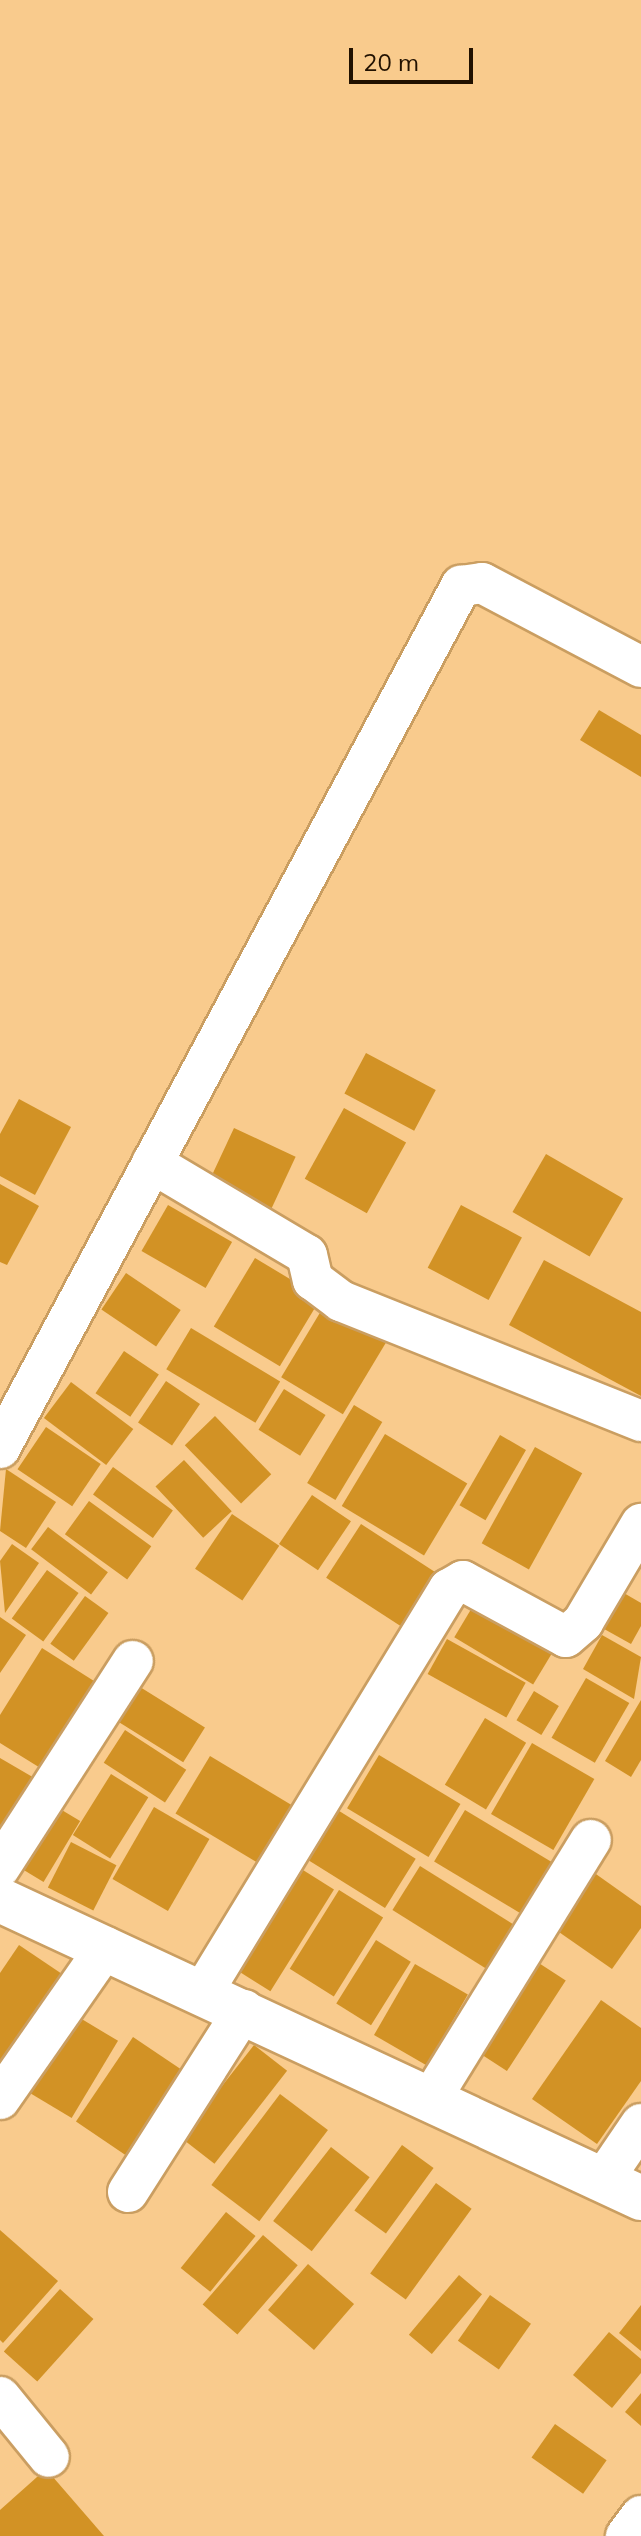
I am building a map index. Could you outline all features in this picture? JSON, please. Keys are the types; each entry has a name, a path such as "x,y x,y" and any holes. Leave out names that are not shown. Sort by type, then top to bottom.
{"street":[{"path":"0,1448 461,586 482,583 641,667"},
{"path":"152,1163 307,1255 313,1280 341,1301 641,1421"},
{"path":"204,1990 449,1589 463,1581 566,1637 583,1622 641,1524"},
{"path":"0,1867 133,1661"},
{"path":"432,2097 591,1840"},
{"path":"0,1900 204,1990 623,2187 641,2124"},
{"path":"0,2099 106,1947"},
{"path":"128,2192 244,2010"},
{"path":"0,2397 49,2457"},
{"path":"626,2536 641,2516"}],"building":[{"path":"599,710 641,735 641,777 580,740"},
{"path":"366,1053 436,1090 414,1131 344,1094"},
{"path":"19,1099 71,1127 35,1195 0,1176 0,1134"},
{"path":"344,1108 406,1142 367,1213 305,1179"},
{"path":"234,1128 296,1157 270,1212 208,1183"},
{"path":"546,1154 623,1198 590,1257 512,1212"},
{"path":"0,1184 39,1206 7,1265 0,1262"},
{"path":"168,1205 232,1242 206,1288 142,1251"},
{"path":"461,1205 522,1237 489,1300 428,1268"},
{"path":"255,1258 321,1298 280,1366 214,1327"},
{"path":"544,1260 641,1312 641,1396 509,1325"},
{"path":"126,1273 181,1310 156,1346 101,1309"},
{"path":"327,1301 389,1338 343,1414 281,1377"},
{"path":"191,1328 280,1382 255,1423 166,1369"},
{"path":"124,1351 159,1374 130,1417 95,1393"},
{"path":"166,1381 200,1404 172,1445 138,1422"},
{"path":"71,1382 133,1429 106,1465 44,1418"},
{"path":"284,1389 326,1415 300,1456 259,1430"},
{"path":"354,1405 382,1422 335,1500 307,1483"},
{"path":"215,1416 271,1474 241,1503 185,1445"},
{"path":"46,1427 101,1464 72,1506 17,1469"},
{"path":"385,1434 467,1483 424,1555 342,1506"},
{"path":"500,1435 526,1450 485,1520 460,1505"},
{"path":"535,1447 582,1473 529,1569 482,1543"},
{"path":"184,1460 232,1511 203,1538 155,1487"},
{"path":"113,1467 173,1510 153,1538 93,1495"},
{"path":"6,1469 56,1502 26,1548 0,1531"},
{"path":"312,1495 351,1521 318,1570 279,1544"},
{"path":"89,1501 151,1546 127,1579 65,1534"},
{"path":"232,1514 279,1546 242,1601 195,1569"},
{"path":"361,1524 437,1574 402,1627 326,1578"},
{"path":"48,1527 108,1572 91,1594 31,1549"},
{"path":"12,1544 39,1563 5,1613 0,1561"},
{"path":"47,1570 79,1593 43,1641 12,1619"},
{"path":"617,1589 641,1603 641,1626 631,1644 597,1625"},
{"path":"85,1596 108,1613 74,1661 50,1644"},
{"path":"479,1596 558,1643 533,1685 454,1637"},
{"path":"0,1617 26,1635 0,1673"},
{"path":"602,1635 641,1657 634,1699 583,1669"},
{"path":"447,1639 526,1683 506,1718 428,1674"},
{"path":"42,1648 105,1688 50,1774 0,1743 0,1715"},
{"path":"586,1678 629,1703 595,1763 552,1738"},
{"path":"132,1682 205,1728 183,1762 110,1717"},
{"path":"534,1691 559,1706 541,1735 516,1720"},
{"path":"641,1700 641,1760 631,1777 605,1761"},
{"path":"485,1718 526,1743 486,1810 445,1785"},
{"path":"125,1730 186,1770 165,1802 104,1763"},
{"path":"532,1743 594,1779 553,1850 491,1814"},
{"path":"379,1755 460,1804 428,1857 347,1808"},
{"path":"210,1756 296,1808 261,1865 175,1813"},
{"path":"0,1758 36,1779 0,1839"},
{"path":"111,1774 148,1797 110,1858 73,1835"},
{"path":"45,1800 80,1821 44,1882 8,1861"},
{"path":"154,1807 209,1839 168,1911 112,1879"},
{"path":"336,1809 416,1859 385,1908 305,1858"},
{"path":"465,1810 554,1864 523,1915 434,1861"},
{"path":"71,1842 116,1865 93,1911 48,1887"},
{"path":"295,1865 334,1889 270,1991 231,1967"},
{"path":"420,1866 517,1926 489,1971 392,1910"},
{"path":"586,1867 641,1906 641,1928 612,1969 546,1923"},
{"path":"339,1890 383,1918 334,1996 290,1969"},
{"path":"376,1940 411,1962 371,2025 336,2004"},
{"path":"19,1945 68,1978 0,2077 0,1973"},
{"path":"528,1956 566,1981 507,2071 469,2047"},
{"path":"415,1964 468,1994 427,2066 374,2035"},
{"path":"601,2000 641,2028 641,2081 597,2144 532,2099"},
{"path":"70,2012 118,2041 72,2118 24,2089"},
{"path":"133,2037 187,2073 130,2158 76,2122"},
{"path":"254,2045 287,2071 214,2164 181,2138"},
{"path":"280,2094 328,2130 259,2221 211,2185"},
{"path":"402,2145 434,2168 386,2233 354,2211"},
{"path":"331,2147 370,2177 312,2251 273,2221"},
{"path":"436,2183 472,2209 406,2299 370,2274"},
{"path":"226,2212 256,2236 210,2292 181,2268"},
{"path":"0,2230 58,2281 3,2343 0,2340"},
{"path":"263,2235 298,2265 237,2335 203,2304"},
{"path":"308,2264 354,2304 314,2350 268,2310"},
{"path":"459,2275 482,2294 432,2354 409,2335"},
{"path":"60,2289 93,2319 37,2382 4,2351"},
{"path":"490,2295 531,2324 499,2370 458,2341"},
{"path":"641,2305 641,2351 619,2333"},
{"path":"609,2332 641,2359 641,2373 612,2408 573,2375"},
{"path":"641,2393 641,2426 625,2412"},
{"path":"555,2424 607,2460 583,2494 531,2458"},
{"path":"46,2469 104,2536 0,2536 0,2510"}]}
